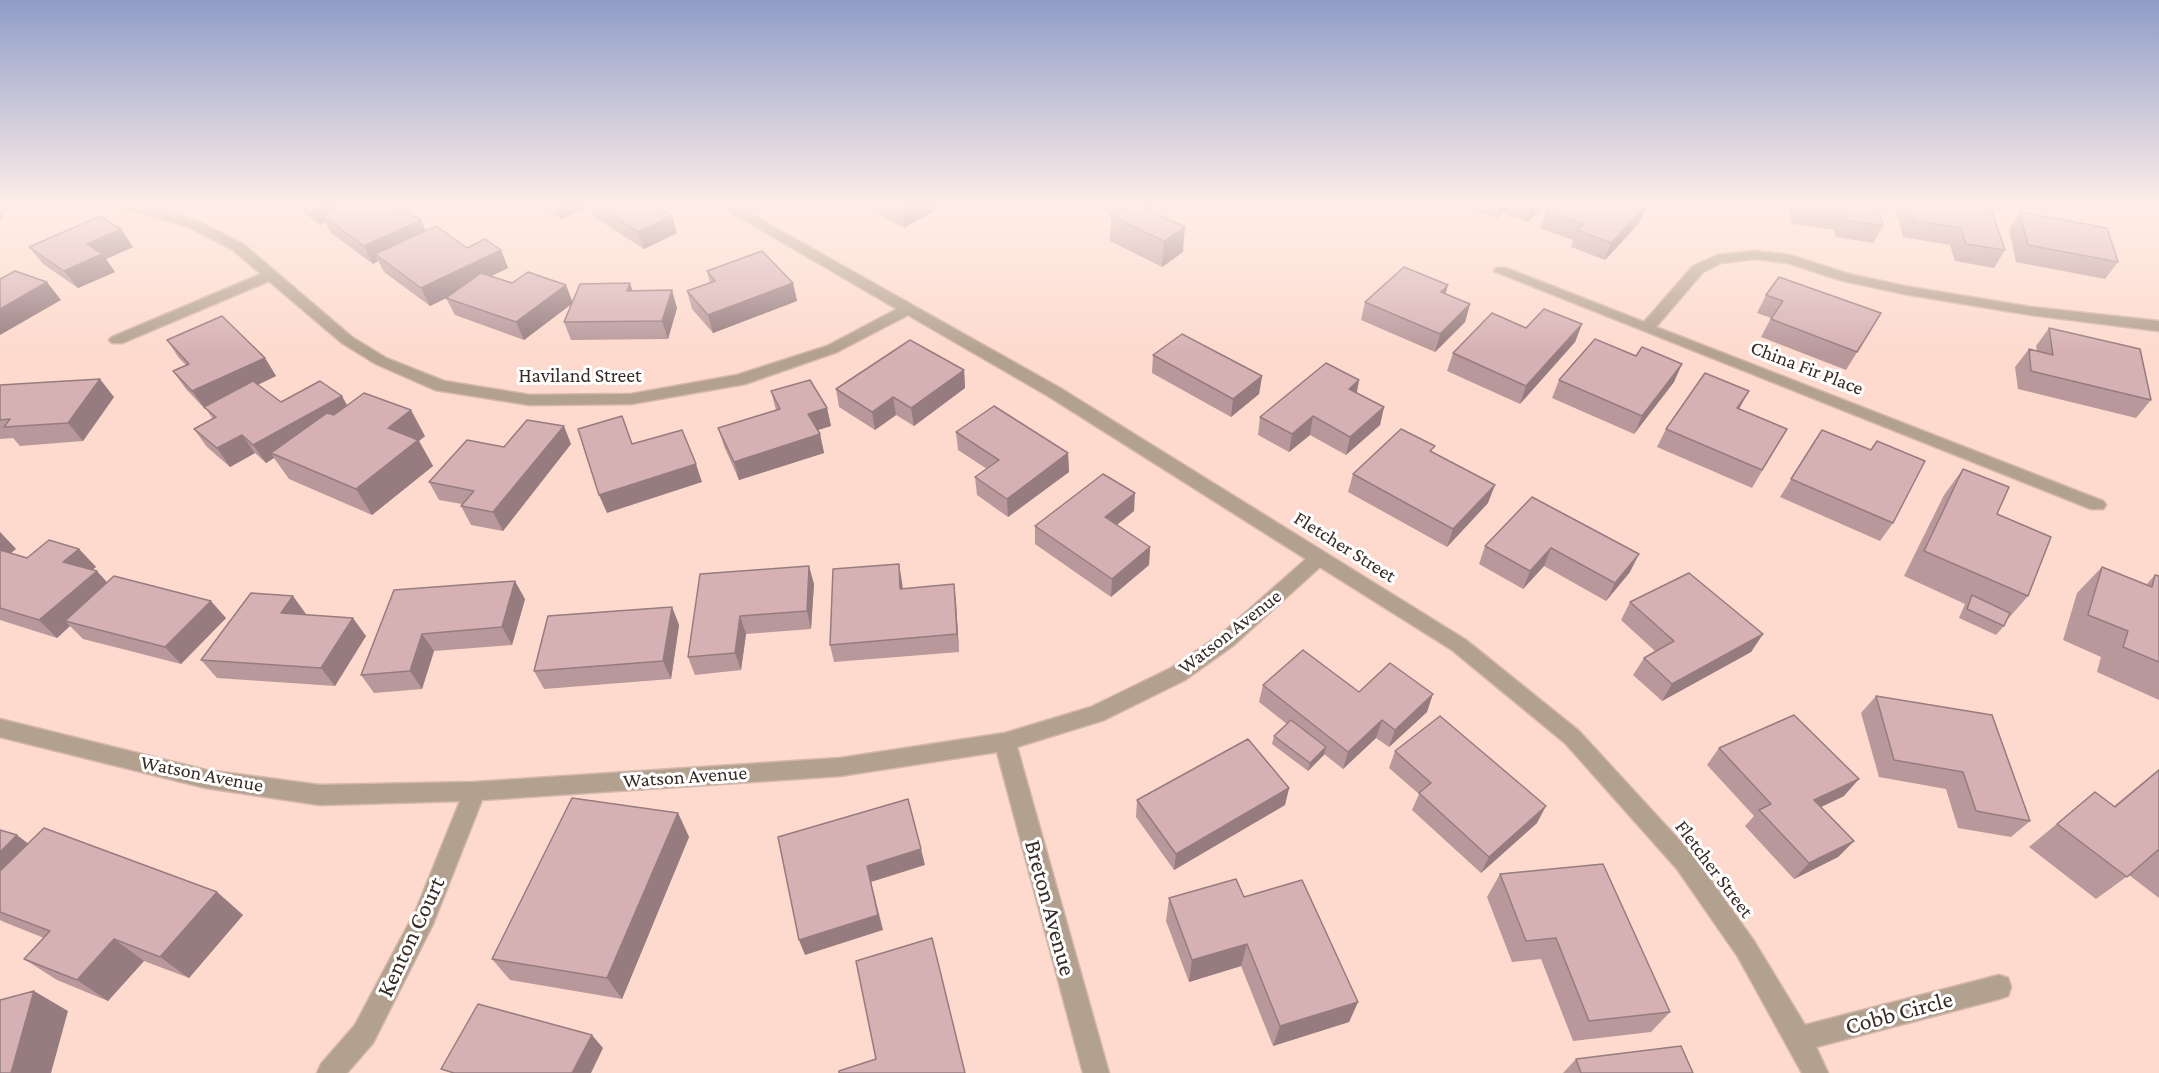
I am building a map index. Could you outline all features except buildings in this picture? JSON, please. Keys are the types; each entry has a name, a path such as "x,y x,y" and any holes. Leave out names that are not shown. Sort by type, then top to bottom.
{"street":[{"name":"Haviland Street","path":"245,253 347,340 381,361 441,386 530,400 631,399 739,380 832,349 909,309"},
{"name":"Fletcher Street","path":"810,253 1054,392 1459,645 1572,737 1685,862 1746,949 1799,1039 1815,1073"},
{"path":"1647,328 1698,269 1718,259 1755,255 1790,259 1845,277 1904,290 2031,311 2159,326"},
{"name":"China Fir Place","path":"1501,271 2097,505"},
{"path":"117,340 271,275"},
{"name":"Watson Avenue","path":"0,728 206,779 320,795 476,791 840,767 1005,742 1097,714 1178,674 1227,639 1320,557"},
{"name":"Breton Avenue","path":"1005,742 1096,1073"},
{"name":"Kenton Court","path":"330,1073 364,1034 425,916 476,791"},
{"name":"Cobb Circle","path":"1799,1039 1999,987"}]}
